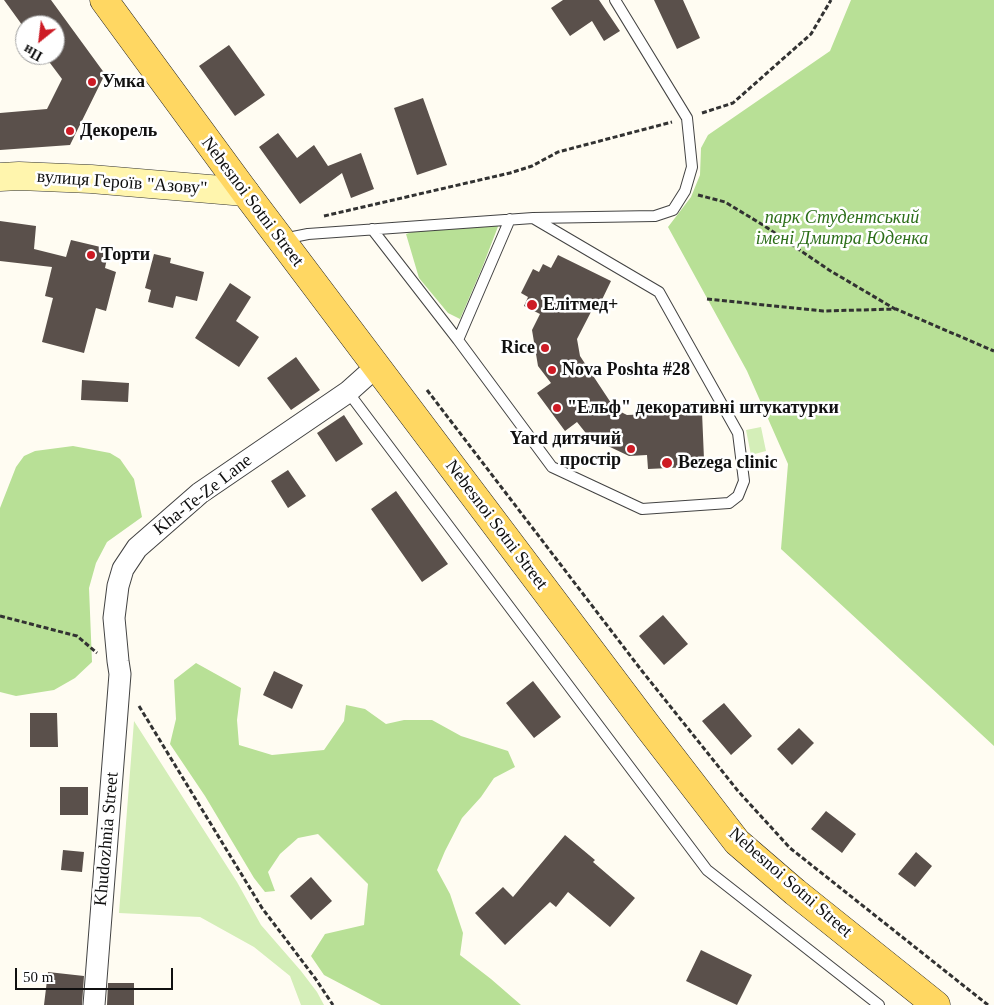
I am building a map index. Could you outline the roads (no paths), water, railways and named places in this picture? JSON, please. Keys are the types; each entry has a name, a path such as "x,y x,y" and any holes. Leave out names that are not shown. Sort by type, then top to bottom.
{"main road":[{"name":"Nebesnoi Sotni Street","path":"104,0 280,239 737,842 795,892 936,1005"}],"street":[{"name":"вулиця Героїв \"Азову\"","path":"0,177 91,179 245,192"},
{"name":"Kha-Te-Ze Lane","path":"120,674 114,618 118,586 123,569 137,548 200,493 348,392 377,366"},
{"name":"Khudozhnia Street","path":"94,1005 120,674"}],"lane":[{"path":"280,239 308,234 372,228 510,219 655,216 673,210 685,191 692,167 687,118 615,0"},
{"path":"372,228 552,467 642,509 728,503 738,496 744,480 738,433 659,292 532,218"},
{"path":"458,340 510,219"},
{"path":"348,392 706,870 879,1005"}],"place":[{"name":"Умка","path":"92,82"},
{"name":"Декорель","path":"70,131"},
{"name":"Торти","path":"91,255"},
{"name":"Елітмед+","path":"532,305"},
{"name":"Rice","path":"545,348"},
{"name":"Nova Poshta #28","path":"552,370"},
{"name":"\"Ельф\" декоративні штукатурки","path":"557,408"},
{"name":"Yard дитячий простір","path":"631,449"},
{"name":"Bezega clinic","path":"667,463"}],"park label":[{"name":"парк Студентський імені Дмитра Юденка","path":"842,228"}]}
